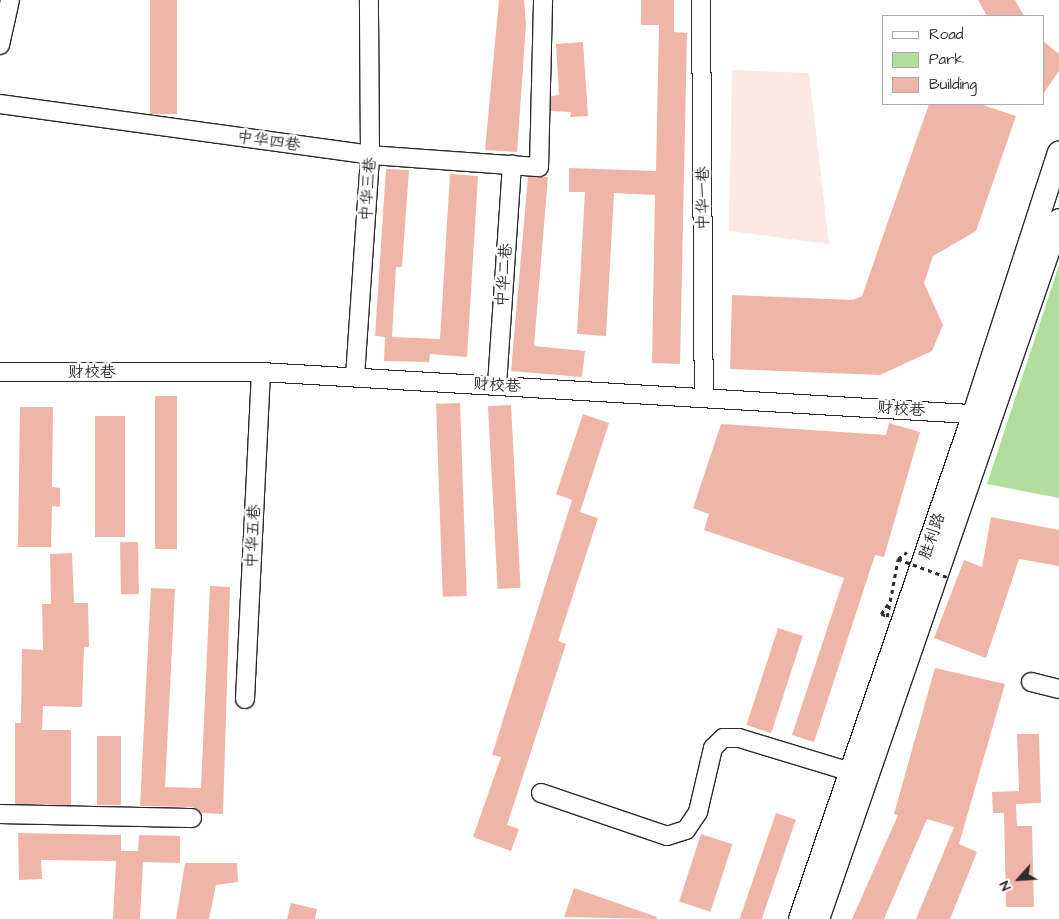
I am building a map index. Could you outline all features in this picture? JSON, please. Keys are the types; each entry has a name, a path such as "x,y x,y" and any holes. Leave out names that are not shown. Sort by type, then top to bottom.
{"main road":[{"name":"胜利路","path":"818,919 983,415 1059,152"},
{"name":"胜利路","path":"800,919 851,772 983,415 1059,220"}],"street":[{"path":"0,45 10,0"},
{"name":"中华三巷","path":"355,377 370,156 369,0"},
{"name":"中华四巷","path":"0,104 370,156 539,167 543,0"},
{"name":"中华一巷","path":"701,0 704,397"},
{"name":"中华二巷","path":"497,385 512,165"},
{"name":"财校巷","path":"0,372 261,372 983,415"},
{"name":"中华五巷","path":"245,699 261,372"},
{"path":"1031,682 1059,689"},
{"path":"541,794 667,836 686,830 698,812 714,748 724,738 739,738 851,772"},
{"path":"0,814 192,818"}],"path":[{"path":"886,617 898,559 947,577"}],"shaded area":[{"path":"732,70 809,73 829,244 729,231"}],"green space":[{"path":"1059,265 1059,498 987,484"}],"building":[{"path":"150,0 177,0 177,114 150,114"},
{"path":"499,0 524,0 526,24 517,152 485,150"},
{"path":"641,0 674,0 674,32 687,33 680,364 652,363 655,195 614,193 606,336 577,334 585,192 569,192 569,168 656,171 659,25 641,25"},
{"path":"978,0 1015,0 1023,15 986,15"},
{"path":"583,42 588,116 570,117 571,112 551,111 551,96 559,95 556,44"},
{"path":"1044,42 1059,54 1059,71 1044,93"},
{"path":"929,105 983,105 1016,116 976,231 933,256 924,283 943,325 932,351 880,375 730,369 732,295 853,300 862,296"},
{"path":"386,169 409,170 402,267 396,267 392,337 440,339 450,174 478,176 467,357 430,354 429,362 384,361 385,337 375,336"},
{"path":"528,177 548,177 534,346 585,351 582,377 511,371"},
{"path":"155,396 177,396 177,549 155,549"},
{"path":"460,403 467,596 443,597 436,404"},
{"path":"511,405 521,588 498,589 488,406"},
{"path":"20,407 53,407 52,487 60,488 60,507 52,506 51,547 18,547"},
{"path":"583,414 609,423 580,512 598,518 558,641 566,644 507,825 519,829 511,851 473,837 501,757 492,755 572,500 556,494"},
{"path":"95,416 125,416 125,537 95,537"},
{"path":"889,423 920,432 884,557 875,555 814,742 792,735 844,578 704,530 709,514 693,508 721,424 886,435"},
{"path":"991,517 1059,530 1059,566 1019,559 986,658 934,638 964,560 982,567"},
{"path":"120,542 138,542 139,594 121,594"},
{"path":"72,553 74,603 88,603 89,647 84,647 82,707 43,706 42,730 71,730 71,805 15,804 15,723 21,723 22,649 43,650 42,604 51,604 50,554"},
{"path":"210,586 230,587 223,814 201,813 192,807 140,806 151,588 175,589 165,787 201,788"},
{"path":"778,628 803,636 771,733 746,725"},
{"path":"935,668 1005,684 959,844 977,852 950,919 916,919 954,827 927,819 884,919 852,919 898,815 894,814"},
{"path":"1017,734 1039,734 1041,803 1016,804 1017,826 1032,826 1034,907 1006,907 1004,813 993,813 992,792 1019,791"},
{"path":"97,736 121,736 121,805 97,805"},
{"path":"776,813 796,820 762,919 740,919"},
{"path":"18,833 121,835 121,851 138,851 139,835 180,836 180,863 143,862 140,919 113,919 116,861 41,860 42,879 19,880"},
{"path":"701,834 732,844 710,912 679,902"},
{"path":"185,863 237,863 238,882 216,885 209,919 176,919"},
{"path":"574,888 657,917 657,919 564,917"},
{"path":"291,903 317,909 315,919 287,919"}]}
